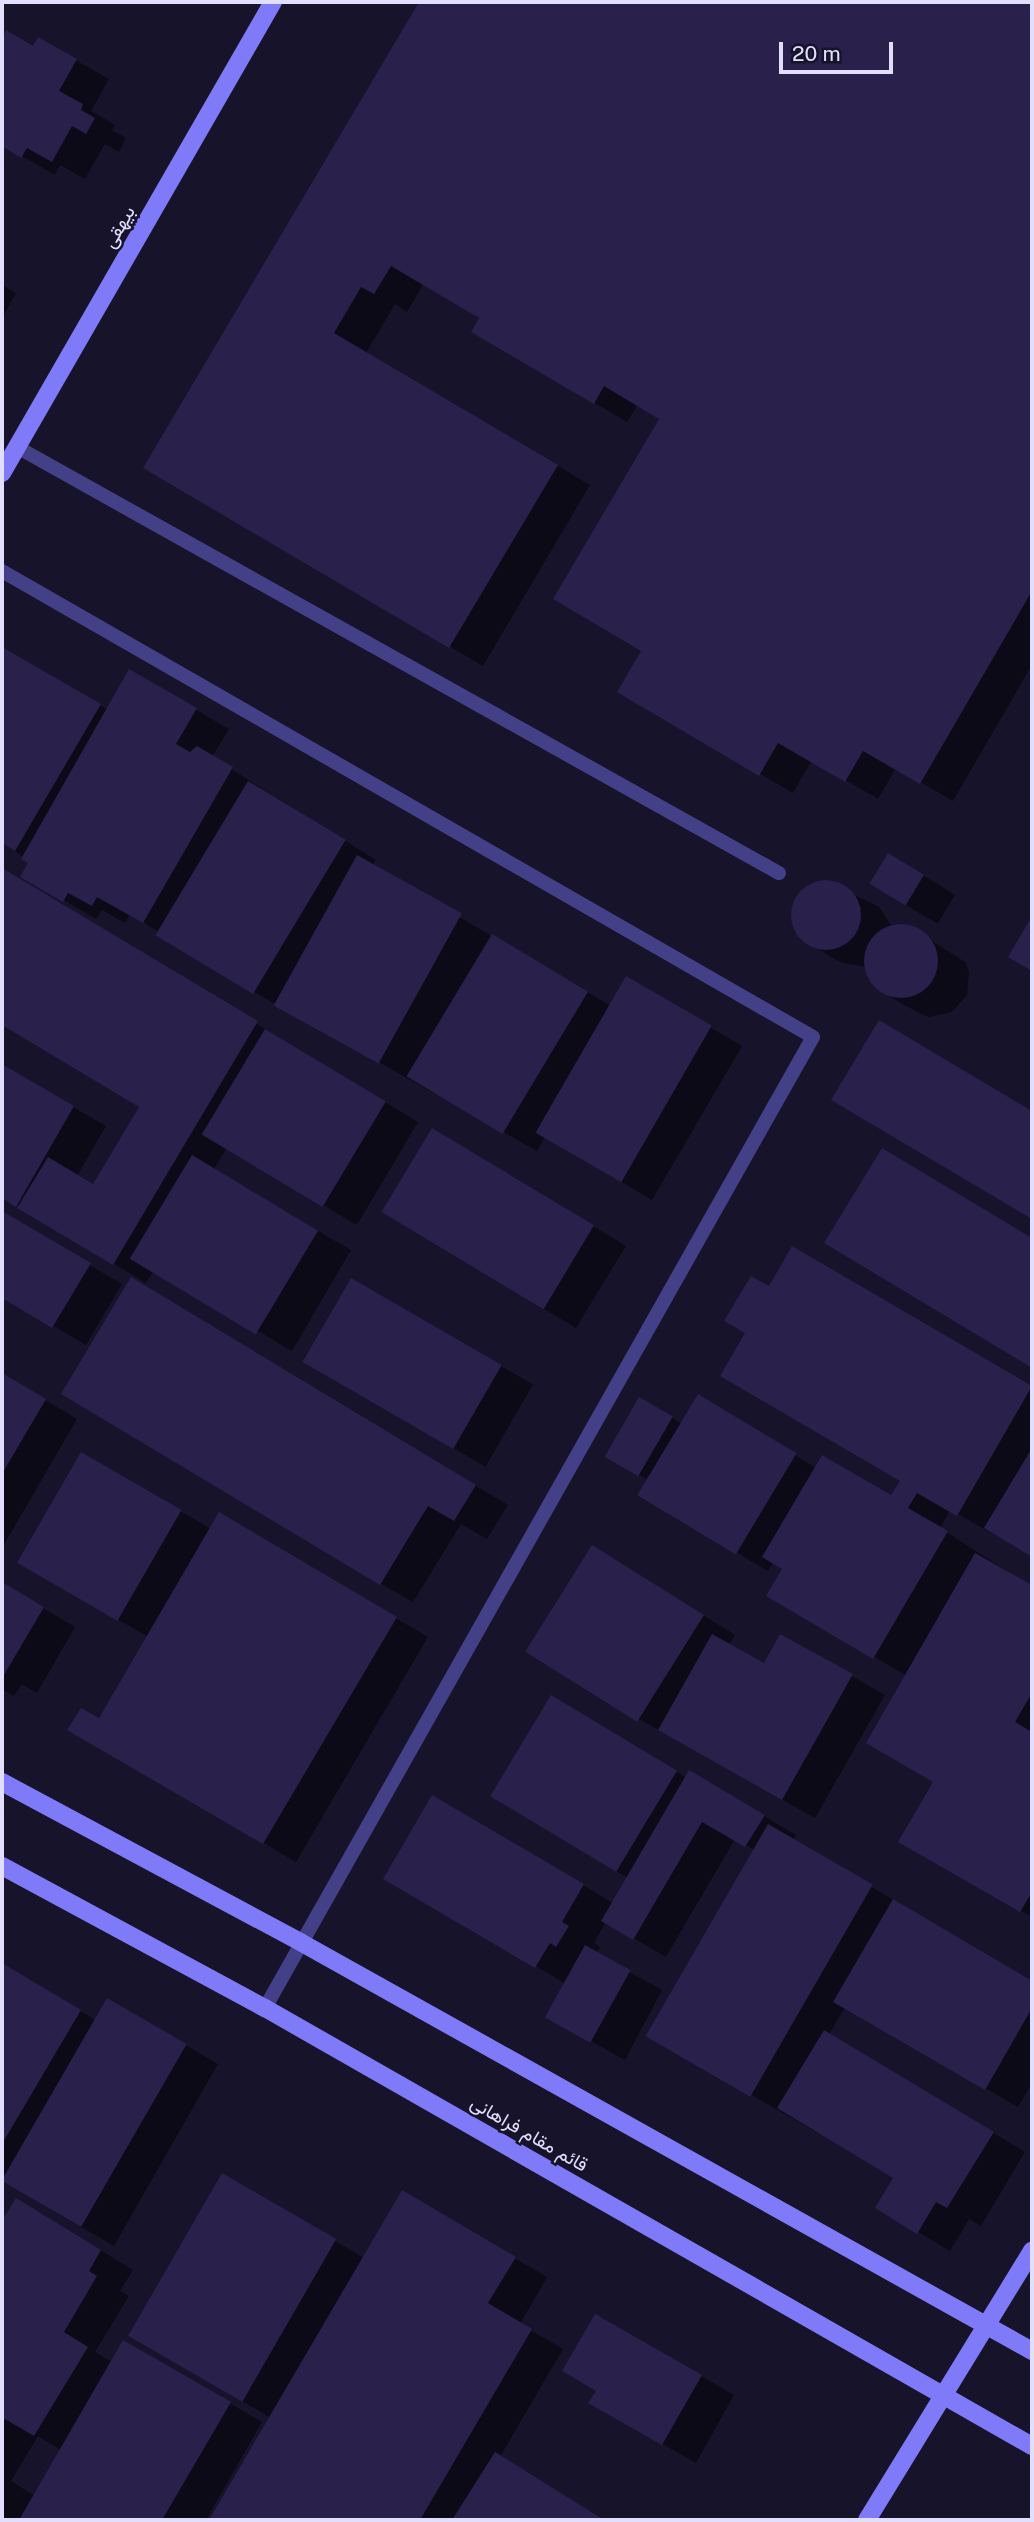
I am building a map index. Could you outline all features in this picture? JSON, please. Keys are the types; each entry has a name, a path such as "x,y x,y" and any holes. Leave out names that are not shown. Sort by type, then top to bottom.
{"street":[{"name":"بیهقی","path":"2,473 273,2"},
{"path":"2,1782 302,1943 1032,2351"},
{"name":"قائم مقام فراهانی","path":"2,1866 265,2008 1032,2446"},
{"path":"867,2520 989,2326 1032,2251"}],"lane":[{"path":"17,447 779,873"},
{"path":"2,571 813,1037 265,2008"}],"building":[{"path":"419,2 1032,2 1032,591 920,784 863,751 845,782 778,743 759,776 617,692 641,651 553,599 659,419 604,386 594,404 471,332 479,318 391,266 374,294 361,287 334,333 558,465 449,648 143,468"},
{"path":"6,30 33,46 38,37 77,59 59,91 83,104 81,110 95,118 86,134 72,126 52,162 27,148 21,158 2,146 2,38"},
{"path":"2,647 101,704 15,851 2,843"},
{"path":"129,669 197,708 176,744 190,752 197,746 233,767 143,923 97,897 92,906 68,893 63,902 20,877 28,863 21,859"},
{"path":"248,781 346,840 253,994 155,935"},
{"path":"888,853 924,875 905,905 869,884"},
{"path":"357,855 462,913 379,1064 274,1005"},
{"path":"2,868 258,1021 113,1265 17,1208 48,1157 93,1184 139,1107 2,1025"},
{"path":"826,880 851,890 861,915 851,940 826,950 801,940 791,915 801,890"},
{"path":"1032,916 1032,971 1008,957"},
{"path":"901,924 922,930 932,940 938,961 932,982 922,992 901,998 880,992 870,982 864,961 870,940 880,930"},
{"path":"492,934 588,992 503,1134 407,1076"},
{"path":"626,976 712,1026 621,1182 536,1133"},
{"path":"879,1020 1032,1111 1032,1219 831,1100"},
{"path":"265,1029 386,1102 323,1207 202,1134"},
{"path":"2,1064 74,1106 16,1207 2,1198"},
{"path":"432,1128 594,1225 544,1309 382,1212"},
{"path":"882,1148 1032,1238 1032,1368 824,1243"},
{"path":"192,1155 318,1231 256,1334 130,1259"},
{"path":"2,1211 91,1263 52,1328 2,1298"},
{"path":"792,1246 1032,1386 957,1516 917,1493 908,1508 948,1531 873,1659 766,1596 782,1569 762,1557 822,1455 891,1495 900,1481 720,1376 745,1333 724,1321 751,1276 769,1286"},
{"path":"131,1277 476,1485 454,1521 428,1506 380,1585 61,1394"},
{"path":"351,1278 502,1365 453,1449 303,1362"},
{"path":"2,1373 46,1399 2,1474"},
{"path":"698,1394 797,1453 736,1554 637,1495"},
{"path":"639,1397 673,1416 638,1476 604,1457"},
{"path":"1032,1448 1032,1557 984,1528"},
{"path":"81,1452 181,1510 117,1621 17,1563"},
{"path":"219,1512 397,1617 263,1844 67,1730 81,1708 99,1718"},
{"path":"592,1545 704,1615 637,1722 525,1652"},
{"path":"975,1553 1032,1585 1032,1693 1015,1722 1032,1732 1032,1892 1020,1912 898,1842 933,1782 866,1743"},
{"path":"2,1582 44,1607 4,1675 2,1674"},
{"path":"712,1634 764,1663 780,1634 853,1674 782,1800 658,1730"},
{"path":"551,1695 677,1771 616,1872 490,1796"},
{"path":"689,1770 765,1815 745,1847 702,1822 633,1940 601,1921"},
{"path":"432,1795 584,1884 562,1922 569,1926 556,1947 550,1943 535,1968 383,1879"},
{"path":"768,1824 873,1884 750,2097 646,2036"},
{"path":"893,1899 1032,1981 1032,2008 985,2090 833,2002"},
{"path":"585,1945 630,1970 590,2043 545,2018"},
{"path":"2,1963 81,2010 2,2144"},
{"path":"107,1998 187,2044 81,2227 2,2180"},
{"path":"824,2030 994,2132 947,2208 936,2202 917,2234 875,2208 893,2178 777,2108"},
{"path":"222,2173 336,2239 242,2402 128,2336"},
{"path":"402,2190 516,2257 488,2303 532,2329 420,2520 209,2520"},
{"path":"16,2198 101,2250 89,2271 97,2276 64,2332 88,2347 34,2436 5,2419 2,2423 2,2214 5,2216"},
{"path":"595,2314 702,2375 662,2445 588,2403 596,2391 562,2371"},
{"path":"123,2340 231,2402 162,2520 19,2520"},
{"path":"495,2452 604,2520 452,2520"}]}
